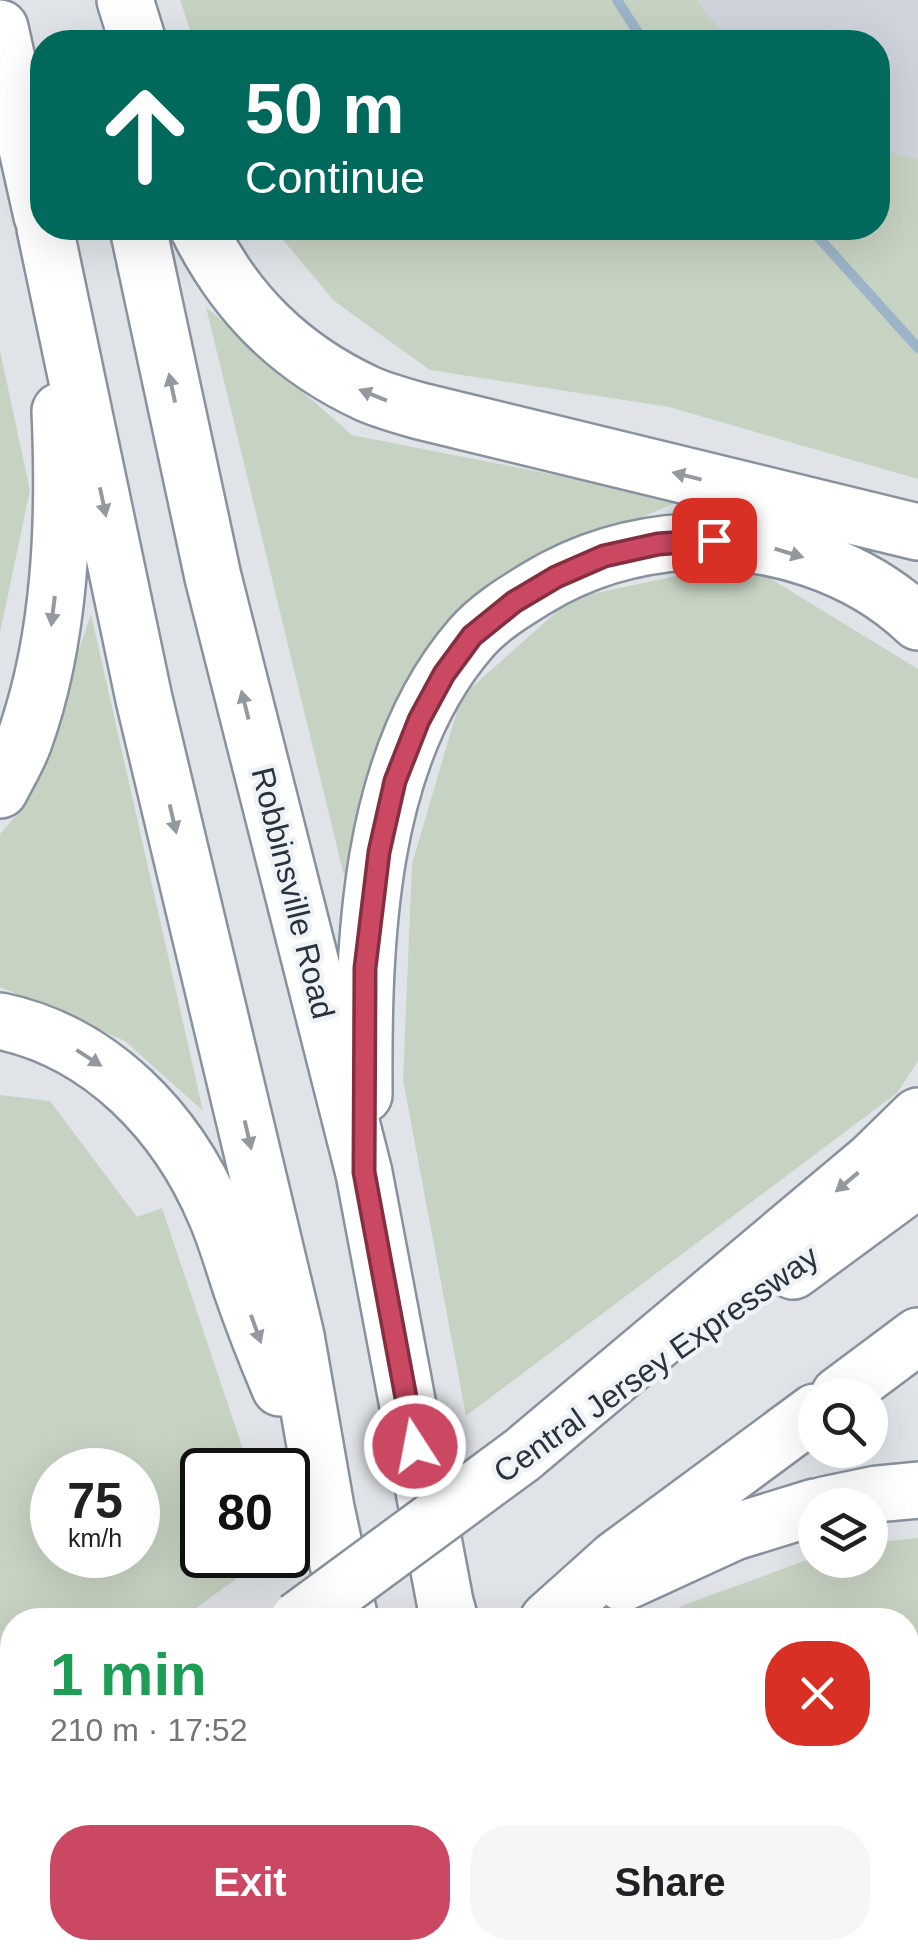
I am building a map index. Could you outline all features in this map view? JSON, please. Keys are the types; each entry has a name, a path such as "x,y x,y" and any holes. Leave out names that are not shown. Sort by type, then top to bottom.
{"highway":[{"path":"91,0 97,30"},
{"path":"125,0 134,30"},
{"path":"0,28 30,162"},
{"path":"48,240 144,700 296,1336 347,1608"},
{"name":"Robbinsville Road","path":"141,240 213,577 364,1172 446,1608"},
{"path":"204,240 243,301 283,342 330,375 371,396 439,416 918,532"},
{"path":"0,790 24,744 46,668 57,579 62,304"},
{"path":"364,1172 365,968 379,852 395,781 419,720 444,674 472,636 514,602 556,577 604,556 658,544 714,540 770,547 823,563 869,586 918,622"},
{"path":"0,1021 50,1037 88,1057 122,1082 172,1136 216,1215 257,1334 326,1508"},
{"path":"522,1455 873,1160 918,1116"},
{"name":"Central Jersey Expressway","path":"314,1608 522,1455 763,1293 918,1179"},
{"path":"861,1378 918,1336"},
{"path":"562,1608 616,1560 798,1425"},
{"path":"888,1493 918,1490"},
{"path":"571,1608 734,1532 798,1512"}],"shaded area":[{"path":"697,0 918,0 918,159 890,152 890,30 721,30"}],"green space":[{"path":"180,0 697,0 721,30 190,30"},
{"path":"890,152 918,159 918,479 669,407 430,370 334,301 283,240 890,240"},
{"path":"206,307 352,435 683,500 528,564 393,725 346,884"},
{"path":"0,351 30,490 0,633"},
{"path":"743,562 918,669 918,1061 897,1093 466,1416 403,1080 412,864 461,697 572,598"},
{"path":"91,614 203,1111 125,1041 0,987 0,834 27,803"},
{"path":"0,1095 50,1101 137,1217 162,1208 243,1448 180,1448 180,1578 237,1578 196,1608 0,1608"},
{"path":"918,1538 918,1608 678,1608 798,1563 798,1578 888,1578 888,1541"}],"waterway":[{"path":"617,0 636,30"},
{"path":"821,240 918,348"}],"route":[{"path":"415,1446 364,1172 365,968 379,852 395,781 419,720 444,674 472,636 514,602 556,577 604,556 658,544 714,540"}]}
